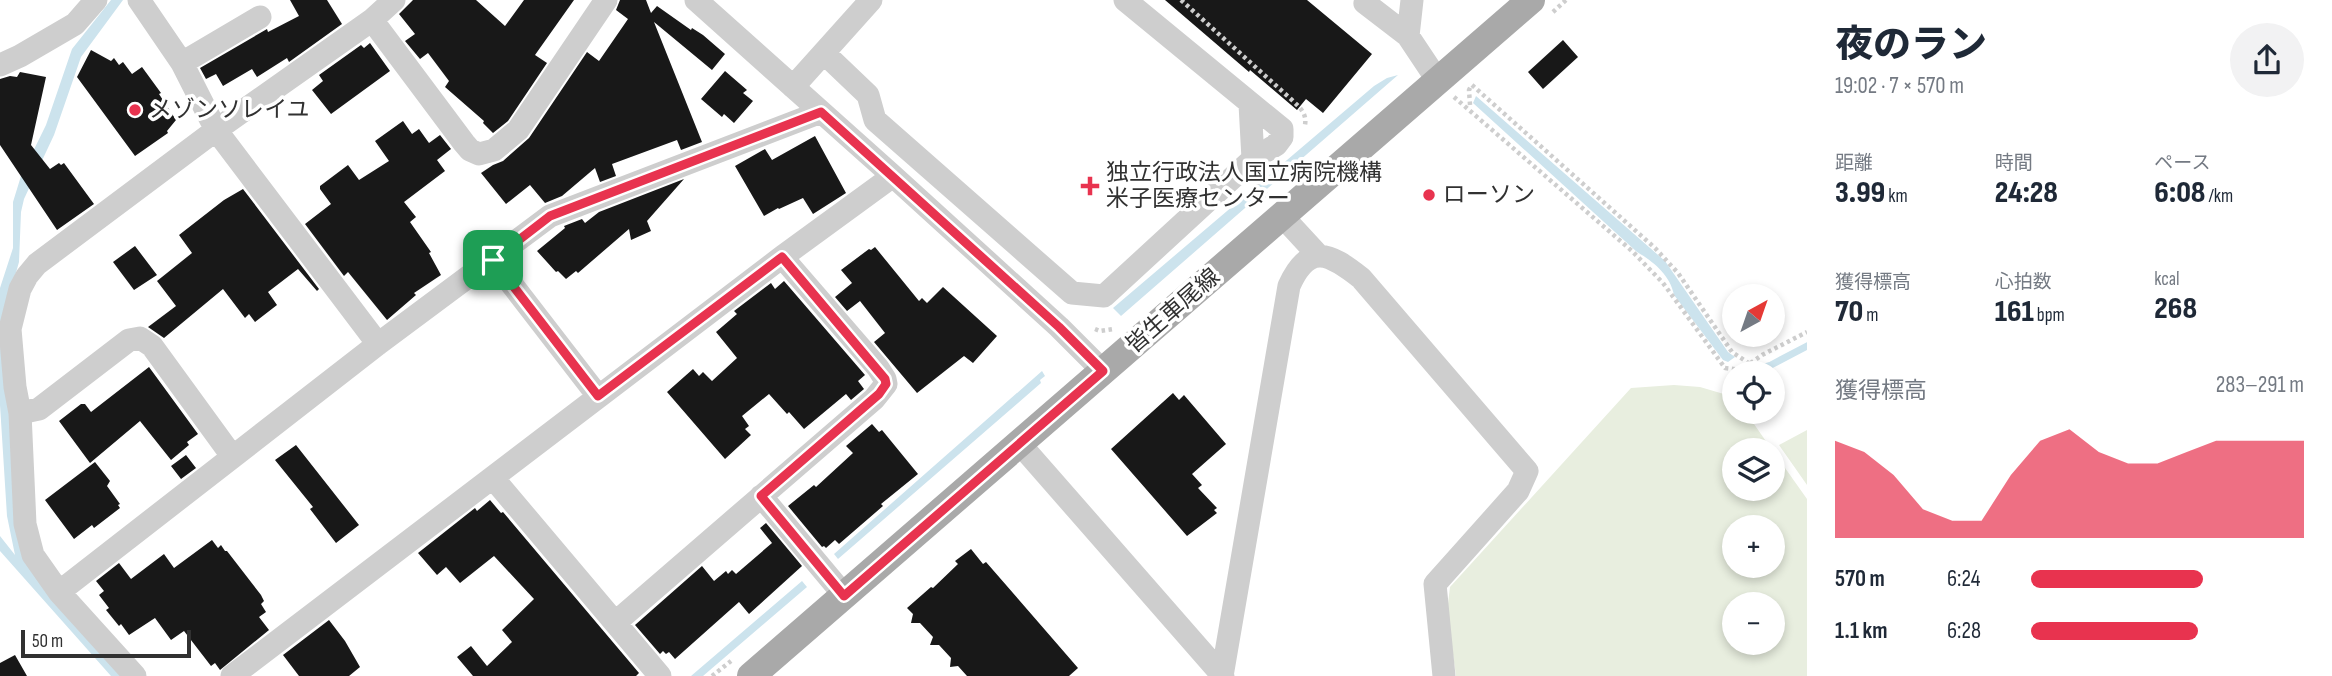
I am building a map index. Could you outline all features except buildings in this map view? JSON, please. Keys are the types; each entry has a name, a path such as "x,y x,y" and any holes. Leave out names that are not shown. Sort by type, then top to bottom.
{"main road":[{"name":"皆生車尾線","path":"751,676 1103,371 1276,208 1438,81 1531,0"}],"street":[{"path":"0,65 75,24 96,0"},
{"path":"135,676 59,592 33,555 25,524 20,413 10,329 20,289 37,264 216,130 372,20 394,0"},
{"path":"372,20 464,143 479,155 494,150 518,130 606,0"},
{"path":"696,0 1059,327 1103,371"},
{"path":"793,87 871,0"},
{"path":"824,52 868,95 875,120 1072,293 1104,296 1253,170 1250,104 1125,0"},
{"path":"1366,0 1365,3 1408,36 1438,81"},
{"path":"1408,36 1412,0"},
{"path":"141,2 182,63 216,130 379,344"},
{"path":"182,63 260,16"},
{"path":"59,592 379,344 550,216 821,112"},
{"path":"232,676 598,396 893,176"},
{"path":"1276,208 1318,256"},
{"path":"1222,676 1289,286 1302,263 1322,255 1338,260 1361,278 1527,471 1518,491 1435,584 1444,676"},
{"path":"616,622 874,399 886,384 878,368 782,257"},
{"path":"493,260 598,396"},
{"path":"20,413 39,409 129,340 140,338 152,346 232,457"},
{"path":"1019,443 1222,676"},
{"path":"493,478 660,676"},
{"path":"761,496 844,596"}],"path":[{"path":"1438,81 1632,251 1662,283 1722,365"},
{"path":"1472,85 1655,248 1678,273 1732,352 1746,361"},
{"path":"1253,170 1276,208"},
{"path":"1754,361 1807,332"}],"green space":[{"path":"1674,385 1700,387 1722,393 1722,424 1754,424 1764,438 1722,438 1722,501 1785,501 1785,468 1807,499 1807,676 1456,676 1447,612 1450,587 1631,388"},
{"path":"1807,430 1807,485 1785,454 1785,442"}],"water":[{"path":"111,0 123,0 81,57 54,135 24,199 19,262 0,329 0,288 13,248 13,202 21,176 46,125 72,49"},
{"path":"1398,75 1121,316 1113,308 1374,86"},
{"path":"1476,96 1665,261 1722,347 1735,357 1729,361 1723,360 1674,295 1669,281 1660,270 1473,103"},
{"path":"0,329 10,419 15,521 122,676 111,676 0,551 0,536 15,555 7,516 0,405"},
{"path":"1042,371 1045,376 1040,380 1041,383 838,559 834,554"},
{"path":"802,581 807,587 703,676 691,676"}],"waterway":[{"path":"1779,361 1807,346"}],"place":[{"name":"メゾンソレイユ","path":"135,110"},
{"name":"独立行政法人国立病院機構 米子医療センター","path":"1090,186"},
{"name":"ローソン","path":"1429,195"}],"route":[{"path":"821,112 1059,327 1103,371 844,596 761,496 884,390 886,384 878,368 782,257 598,396 493,260 550,216 821,112"}]}
